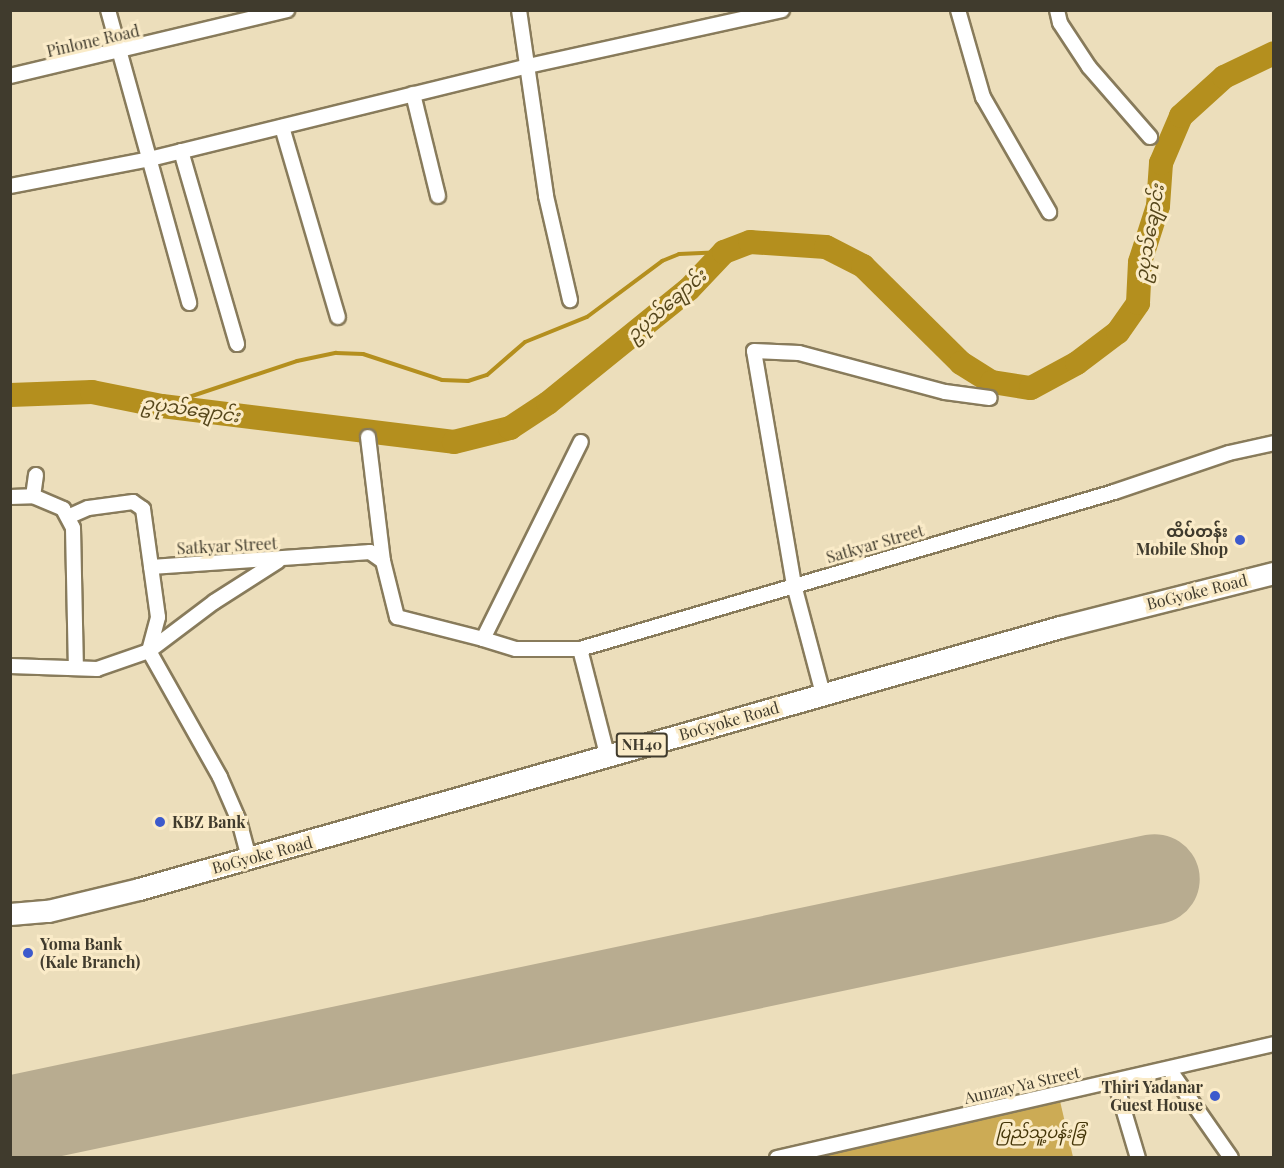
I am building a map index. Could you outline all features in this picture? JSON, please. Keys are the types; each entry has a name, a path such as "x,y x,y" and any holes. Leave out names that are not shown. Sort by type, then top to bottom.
{"highway":[{"name":"BoGyoke Road","path":"10,914 48,911 249,858 607,754 1060,627 1274,573"}],"street":[{"path":"108,10 117,52 150,159 189,303"},
{"name":"Pinlone Road","path":"10,76 117,52 254,15 287,10"},
{"path":"519,10 546,196 570,300"},
{"path":"10,186 181,152 528,66 782,10"},
{"path":"958,10 983,97 1048,212"},
{"path":"1057,10 1060,23 1089,67 1150,137"},
{"path":"413,94 438,196"},
{"path":"282,127 338,317"},
{"path":"181,152 237,344"},
{"path":"823,694 794,585 754,351 799,353 945,392 990,398"},
{"path":"368,436 383,561"},
{"path":"483,639 581,442"},
{"name":"Satkyar Street","path":"151,567 280,560 349,552 370,552 383,561 397,617 516,649 580,649 1114,492 1229,453 1274,444"},
{"path":"33,496 36,475"},
{"path":"10,497 33,496 63,508 69,516 73,528 76,668"},
{"path":"69,516 88,508 139,503 143,509 158,617 150,651 220,777 239,821 249,858"},
{"path":"10,666 97,669 150,651 214,602 280,560"},
{"path":"580,649 607,754"},
{"name":"Aunzay Ya Street","path":"782,1157 1274,1044"},
{"path":"1169,1069 1232,1158"},
{"path":"1115,1081 1138,1158"}],"green space":[{"name":"ပြည်သူ့ပန်းခြံ","path":"1060,1101 1073,1157 810,1157"}],"waterway":[{"name":"ဥပုသ်ချောင်း","path":"10,395 92,392 162,406 454,442 510,428 548,403 689,289 724,252 750,242 826,247 863,266 961,363 992,382 1031,388 1077,363 1118,332 1138,303 1140,262 1158,206 1161,163 1181,116 1224,77 1274,53"},
{"path":"162,406 297,361 336,353 363,354 442,380 468,381 487,375 525,342 587,317 662,261 679,254 724,252"}],"runway":[{"path":"10,1121 1155,879"}],"place":[{"name":"ထိပ်တန်း Mobile Shop","path":"1240,540"},
{"name":"KBZ Bank","path":"160,822"},
{"name":"Yoma Bank (Kale Branch)","path":"28,953"},
{"name":"Thiri Yadanar Guest House","path":"1215,1096"}]}
